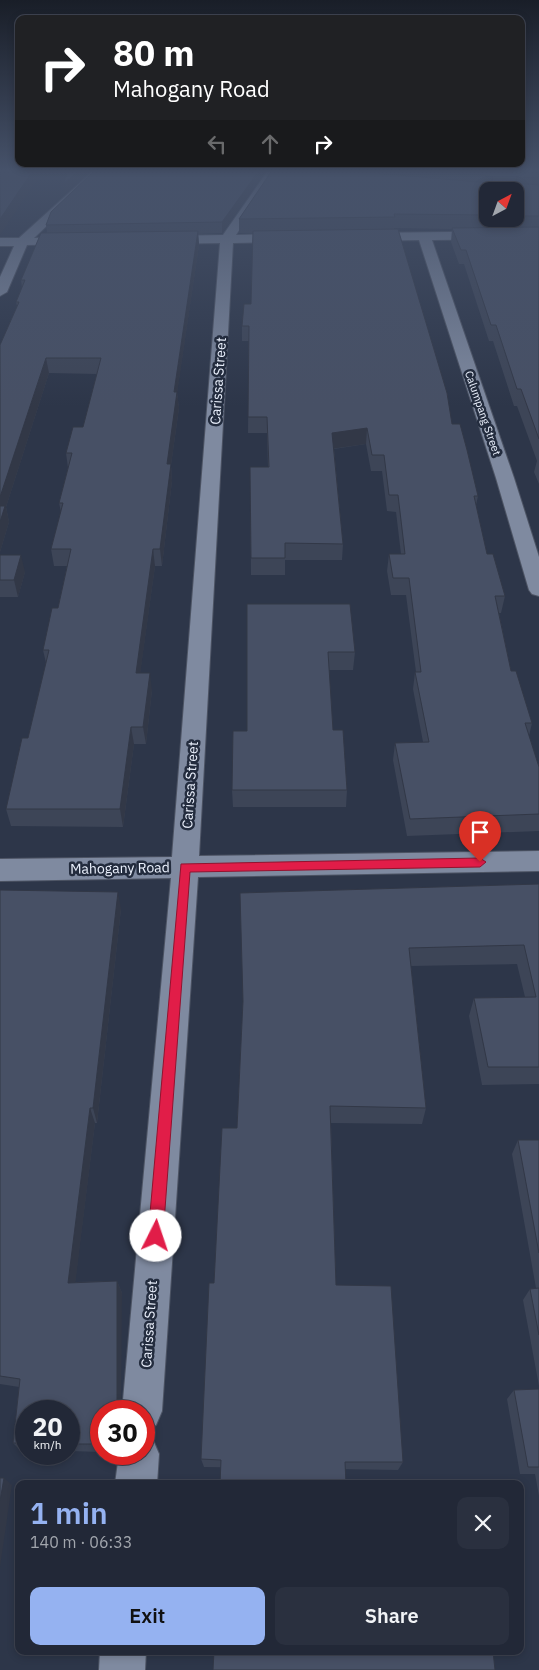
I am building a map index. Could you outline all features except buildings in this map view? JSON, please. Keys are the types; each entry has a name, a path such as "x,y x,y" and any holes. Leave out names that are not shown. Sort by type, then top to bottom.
{"street":[{"path":"0,292 19,250"},
{"name":"Carissa Street","path":"143,1400 185,867 226,250"},
{"name":"Calumpang Street","path":"429,250 505,478 539,590"},
{"name":"Mahogany Road","path":"0,870 539,861"},
{"path":"136,1480 138,1465"},
{"path":"122,1670 123,1655"}],"route":[{"path":"156,1236 185,867 480,862"}]}
